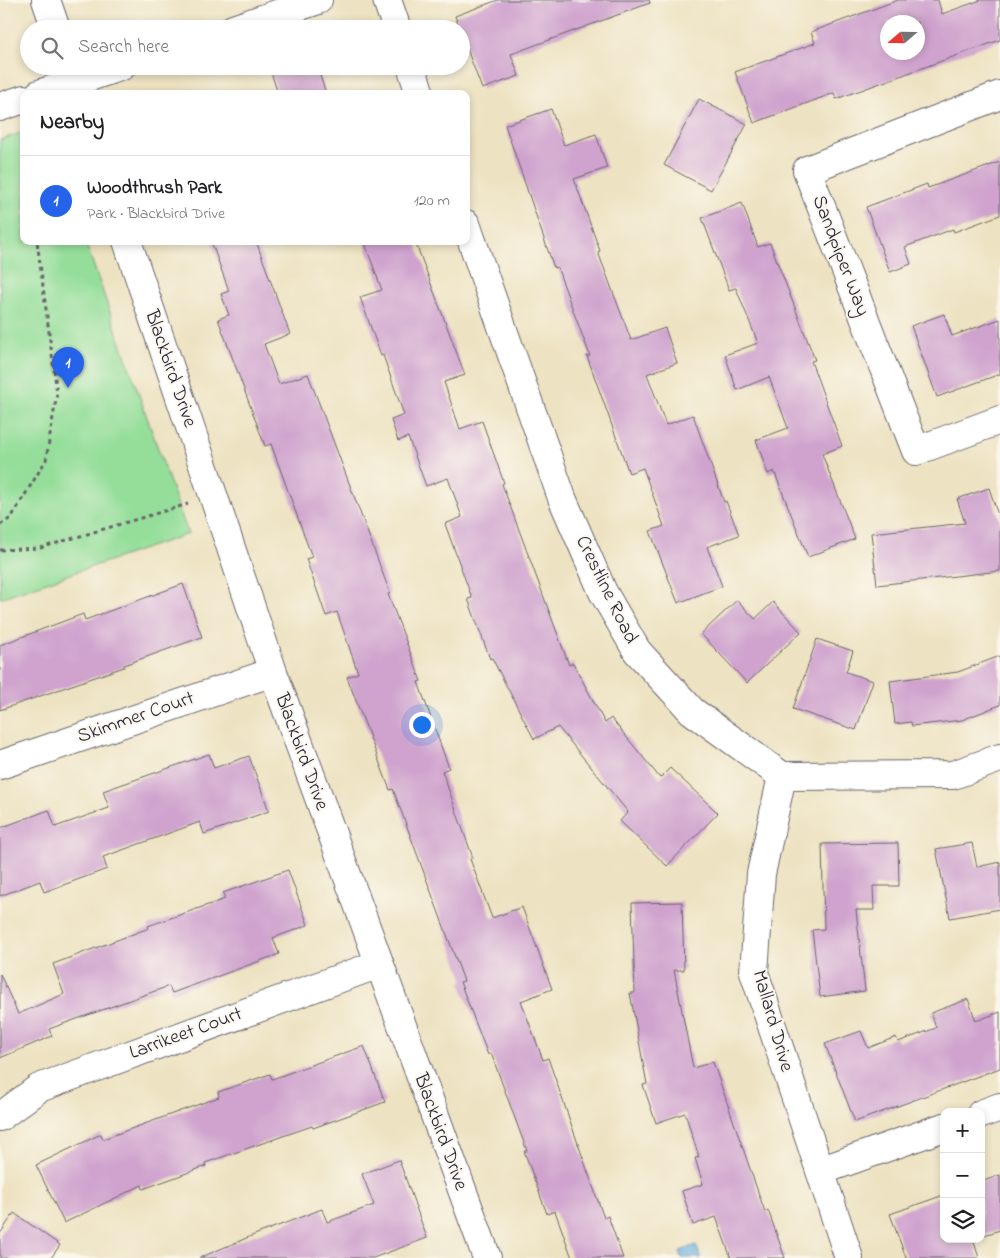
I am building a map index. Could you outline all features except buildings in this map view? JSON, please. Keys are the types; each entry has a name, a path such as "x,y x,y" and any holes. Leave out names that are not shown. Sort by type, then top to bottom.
{"street":[{"path":"46,0 53,20"},
{"path":"259,20 318,0"},
{"path":"387,0 394,20"},
{"path":"49,90 92,75"},
{"path":"414,75 419,90"},
{"name":"Sandpiper Way","path":"1000,95 807,170 916,451 1000,420"},
{"path":"0,107 20,100"},
{"name":"Crestline Road","path":"470,235 562,498 603,592 636,651 692,711 782,776"},
{"name":"Blackbird Drive","path":"128,245 273,672 378,964 487,1258"},
{"name":"Skimmer Court","path":"0,765 273,672"},
{"path":"782,776 953,775 1000,758"},
{"name":"Mallard Drive","path":"782,776 761,874 754,972 849,1258"},
{"name":"Larrikeet Court","path":"0,1118 39,1088 378,964"},
{"path":"985,1113 1000,1107"},
{"path":"820,1171 940,1128"}],"path":[{"path":"0,525 11,518 46,460 57,393 38,245"},
{"path":"0,550 40,548 213,495"}],"green space":[{"path":"20,133 20,245 86,245 188,534 0,598 0,140"}],"water":[{"path":"696,1245 701,1258 682,1258 680,1251"}],"place":[{"name":"Woodthrush Park","path":"68,388"}]}
